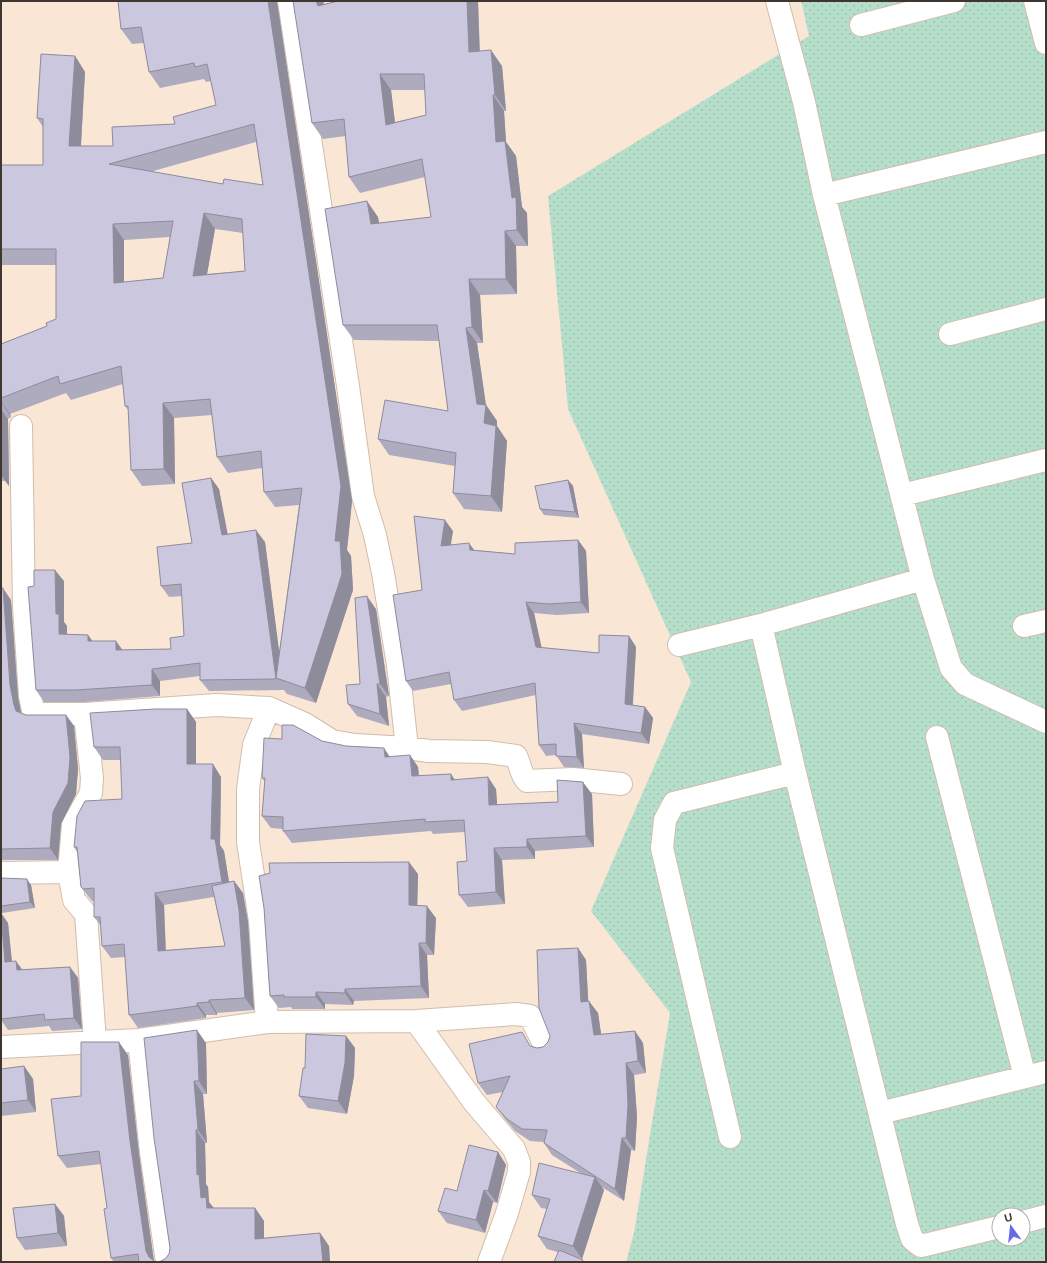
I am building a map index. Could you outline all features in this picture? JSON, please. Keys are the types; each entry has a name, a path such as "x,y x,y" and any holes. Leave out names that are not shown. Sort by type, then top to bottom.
{"street":[{"path":"289,1 348,386 363,496 375,535 383,573 398,665 407,748"},
{"path":"777,1 804,102 824,195 902,495 924,579 951,668 965,684 1046,722"},
{"path":"862,25 954,1"},
{"path":"1035,1 1046,43"},
{"path":"824,195 1046,142"},
{"path":"950,334 1046,308"},
{"path":"21,426 24,607 31,706 34,714 85,714 216,705 269,708 306,724 332,741 354,745 407,748 429,751 487,752 516,756 520,764 523,777 527,781 573,779 622,784"},
{"path":"902,495 1046,460"},
{"path":"679,645 761,626 924,579"},
{"path":"1024,626 1046,620"},
{"path":"761,626 795,773 912,1239 921,1246 991,1229"},
{"path":"267,1022 260,921 248,842 248,790 254,745 269,708"},
{"path":"85,714 92,778 91,793 73,825 69,872 74,900 86,914 95,1042"},
{"path":"880,1113 1036,1075 938,737"},
{"path":"730,1137 662,848 664,820 674,803 795,773"},
{"path":"1,873 69,872"},
{"path":"1,1047 139,1040 267,1022 416,1022 524,1014 530,1016 546,1048"},
{"path":"416,1022 474,1102 514,1149 519,1162 519,1172 507,1213 489,1262"},
{"path":"139,1040 151,1152 167,1262"},
{"path":"1031,1220 1046,1216"}],"green space":[{"path":"801,1 1046,1 1046,1262 626,1262 634,1233 670,1013 591,911 691,682 568,409 548,196 809,36"}],"building":[{"path":"118,1 268,1 341,486 335,541 340,541 342,574 305,688 276,678 302,488 264,492 261,451 217,457 210,399 163,403 164,469 131,470 128,406 125,406 121,366 60,384 58,376 1,398 1,344 47,326 46,323 56,319 56,249 1,249 1,165 43,165 43,119 37,118 41,54 75,56 69,146 113,146 112,127 175,124 173,117 216,105 207,64 195,67 194,63 149,72 141,27 121,29","holes":["254,124 263,185 224,179 223,184 109,164","204,213 242,219 245,271 193,276","173,221 163,278 114,283 113,224"]},
{"path":"293,1 316,1 318,6 338,1 467,1 469,52 491,50 495,95 493,95 496,142 505,141 512,198 516,197 517,230 505,231 506,279 469,279 472,327 466,328 477,404 486,405 484,423 496,426 491,496 453,493 456,453 378,439 385,400 448,411 437,325 343,325 325,209 367,201 371,224 431,217 422,159 349,177 344,119 312,123","holes":["380,74 424,74 426,115 386,125"]},
{"path":"211,478 222,535 256,530 276,679 200,680 200,663 152,669 152,685 76,690 36,690 28,587 34,586 34,570 55,570 56,614 59,614 59,634 88,635 88,641 116,641 116,650 171,649 170,638 184,636 181,584 161,586 157,547 192,543 182,483"},
{"path":"568,480 575,512 540,509 535,486"},
{"path":"414,516 445,520 441,546 469,543 470,550 515,554 515,543 578,540 581,602 549,604 526,602 536,647 599,653 599,635 629,636 625,704 645,707 641,733 574,723 577,757 556,756 556,744 539,745 535,683 454,700 449,672 406,681 393,595 422,590"},
{"path":"1,588 3,588 10,685 16,711 26,715 66,715 70,757 68,783 53,812 50,848 1,849"},
{"path":"367,596 380,684 377,684 380,714 348,704 346,685 360,684 355,598"},
{"path":"155,709 187,709 187,764 213,764 211,839 215,839 222,882 155,893 158,951 225,946 212,886 234,881 239,910 245,998 209,1000 209,1002 197,1003 197,1006 129,1015 124,944 102,946 100,917 94,917 94,888 83,889 81,887 77,847 74,847 77,816 85,801 122,799 120,747 94,747 90,713"},
{"path":"282,725 293,725 322,741 346,746 384,748 385,757 410,755 412,776 451,774 451,780 488,777 489,805 558,802 557,780 583,782 586,836 527,839 527,847 494,848 496,892 459,895 457,862 467,861 464,820 425,822 425,819 283,831 283,817 262,816 265,778 262,778 264,738 282,739"},
{"path":"409,862 409,905 427,906 426,943 419,943 421,986 345,989 345,993 316,992 316,997 284,997 284,995 270,996 264,908 259,876 270,873 269,863"},
{"path":"1,878 27,879 30,902 1,906"},
{"path":"1,914 5,962 16,961 17,970 70,967 74,1018 45,1020 44,1014 1,1019"},
{"path":"578,948 581,1002 589,1001 594,1035 635,1031 638,1061 626,1063 628,1105 626,1138 622,1138 615,1189 544,1143 547,1130 522,1129 507,1119 496,1107 510,1076 478,1083 469,1044 522,1032 530,1046 537,1048 543,1047 548,1042 550,1036 539,1008 537,950"},
{"path":"197,1030 199,1081 194,1081 198,1130 196,1130 197,1175 199,1174 201,1198 206,1197 207,1208 255,1208 255,1239 320,1233 323,1262 159,1262 165,1259 169,1254 170,1248 154,1138 144,1038"},
{"path":"306,1034 346,1036 345,1063 338,1101 299,1096 303,1068 305,1068"},
{"path":"81,1042 119,1042 130,1141 146,1251 149,1257 154,1261 159,1262 139,1262 138,1254 111,1258 104,1209 107,1208 99,1151 58,1156 51,1099 81,1096"},
{"path":"24,1066 28,1100 1,1103 1,1069"},
{"path":"469,1145 498,1152 488,1191 484,1190 476,1220 438,1211 445,1188 457,1191"},
{"path":"539,1163 595,1177 573,1246 538,1236 550,1199 532,1195"},
{"path":"55,1204 58,1233 17,1238 13,1208"},
{"path":"559,1250 583,1260 582,1262 554,1262"}]}
